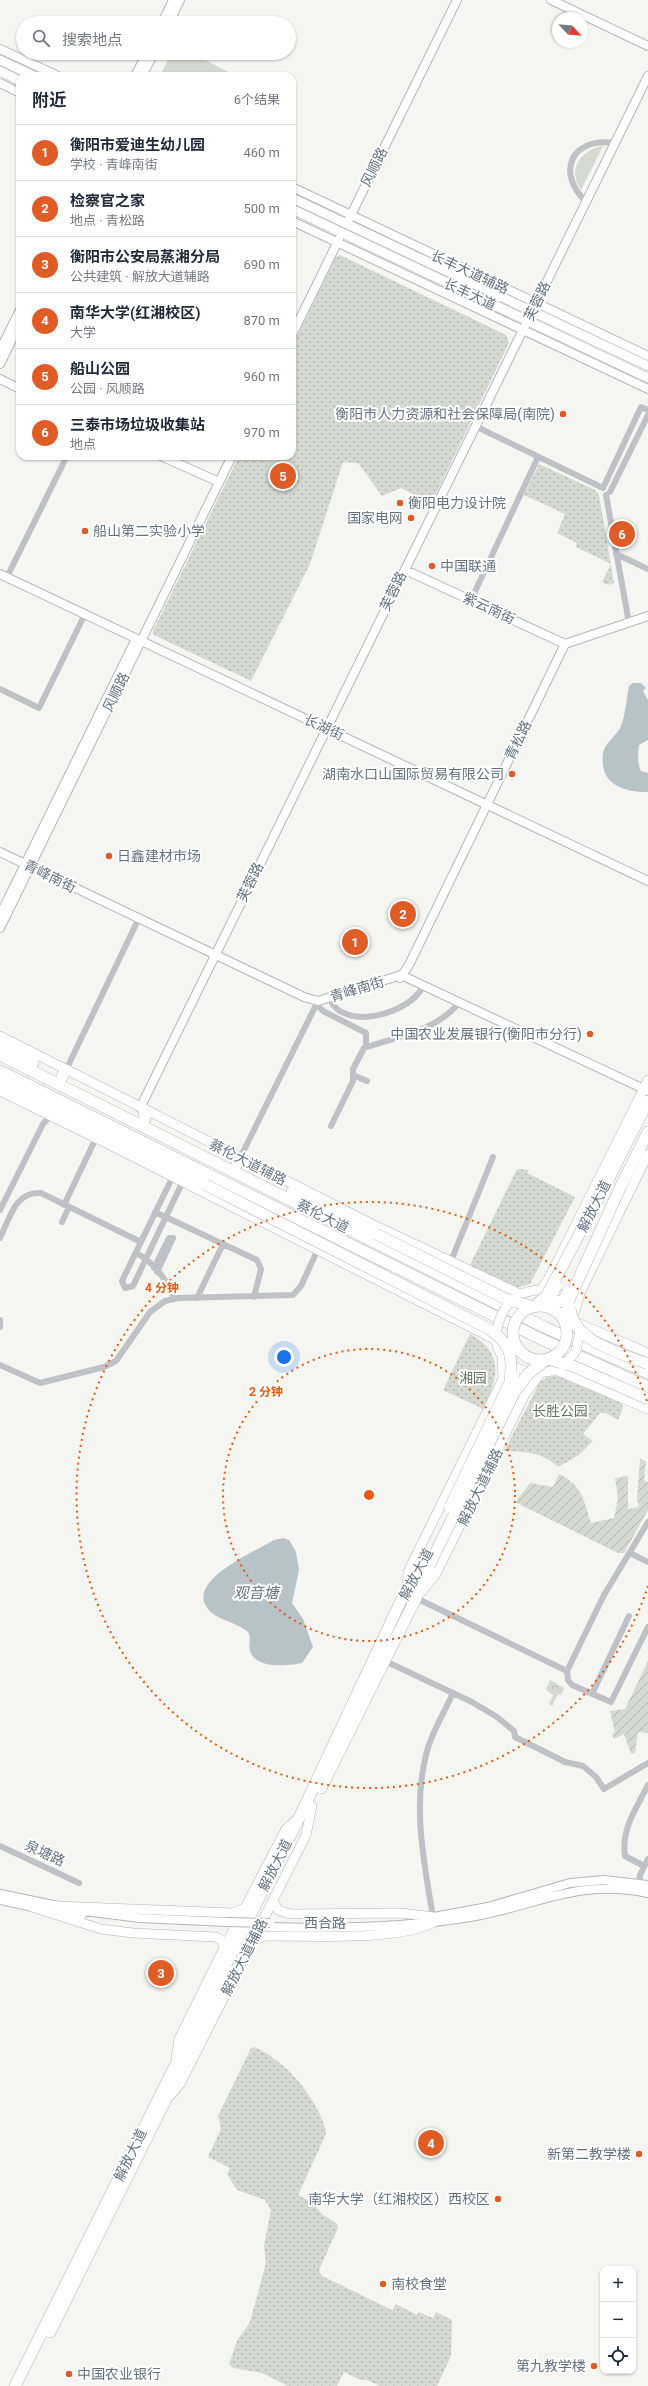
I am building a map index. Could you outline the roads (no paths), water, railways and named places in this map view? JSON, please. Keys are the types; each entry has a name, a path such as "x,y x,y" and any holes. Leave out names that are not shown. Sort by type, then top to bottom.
{"highway":[{"path":"0,1046 31,1057 372,1229 514,1298 534,1307 551,1309 564,1321 567,1329 564,1347 558,1354 547,1360"},
{"name":"蔡伦大道","path":"0,1055 544,1327 648,1372"},
{"name":"蔡伦大道","path":"0,1071 558,1347 648,1387"},
{"path":"0,1082 20,1096 51,1112 186,1180 206,1185 494,1334 508,1346 512,1367 510,1382"},
{"name":"解放大道","path":"534,1307 547,1295 577,1240 608,1180 647,1091"},
{"name":"解放大道","path":"567,1329 565,1316 569,1300 621,1186 648,1132"},
{"path":"577,1240 551,1296 555,1302 563,1301 592,1248"},
{"path":"514,1298 536,1298 553,1284"},
{"path":"494,1334 505,1330 514,1310 514,1298"},
{"path":"569,1300 572,1318 579,1330 582,1330 648,1364"},
{"path":"534,1307 520,1316 515,1322 513,1338 516,1346 527,1357 534,1360 547,1360 564,1368 648,1399"},
{"path":"564,1368 567,1361 566,1356 575,1337 582,1330"},
{"name":"解放大道","path":"23,2386 416,1598 426,1565 510,1382 515,1362 513,1338"},
{"name":"解放大道","path":"15,2386 175,2063 300,1816 406,1590 426,1565 514,1393 528,1374 547,1360"},
{"path":"528,1374 546,1367 564,1368"}],"main road":[{"path":"0,60 26,72"},
{"path":"0,71 16,79"},
{"name":"长丰大道","path":"296,199 347,218 536,308 648,366"},
{"name":"长丰大道","path":"296,211 648,378"},
{"path":"0,1036 31,1057"},
{"path":"0,1091 20,1096"},
{"path":"541,1290 549,1278 647,1091"},
{"path":"51,1112 96,1138 173,1176 186,1180 318,1249 494,1334 502,1355 516,1368 529,1373 540,1374 564,1368 648,1409"},
{"path":"575,1311 580,1293 648,1154"},
{"path":"372,1229 451,1261 514,1298 541,1290 555,1293 567,1300 575,1311 582,1330 648,1353"},
{"name":"解放大道辅路","path":"406,1590 408,1572 503,1379 502,1355"},
{"name":"解放大道辅路","path":"416,1598 436,1574 525,1394 540,1374"},
{"name":"解放大道辅路","path":"165,2102 180,2084 306,1835 312,1806"},
{"name":"解放大道辅路","path":"175,2063 179,2039 224,1948 286,1829 300,1816"},
{"path":"273,1900 278,1910 290,1914 401,1913 433,1920"},
{"path":"56,1906 233,1913 245,1908"},
{"path":"32,1907 101,1929 133,1933 216,1937 223,1941 224,1948"},
{"path":"252,1942 264,1936 371,1935 419,1929 433,1920"}],"street":[{"path":"165,16 173,0"},
{"path":"172,16 180,0"},
{"name":"风顺路","path":"347,218 452,0"},
{"name":"风顺路","path":"296,316 457,0"},
{"path":"551,0 648,46"},
{"path":"0,49 16,56"},
{"path":"24,60 49,72"},
{"path":"137,72 143,60"},
{"path":"144,72 150,60"},
{"name":"芙蓉路","path":"536,308 648,76"},
{"path":"0,83 16,91"},
{"name":"芙蓉路","path":"141,1112 524,331 648,87"},
{"path":"586,202 575,192 571,183 571,163 582,148 591,143 600,141 615,143"},
{"path":"296,189 347,218"},
{"path":"296,223 648,390"},
{"name":"风顺路","path":"296,326 335,242"},
{"path":"536,308 648,356"},
{"path":"0,350 16,318"},
{"path":"0,364 16,331"},
{"name":"芙蓉路","path":"329,727 478,430 524,331"},
{"path":"0,378 16,386"},
{"path":"603,488 642,407 648,410"},
{"path":"608,493 648,415"},
{"path":"478,430 603,488 608,487 616,554 629,623"},
{"path":"471,600 538,457"},
{"path":"5,575 64,460"},
{"path":"170,460 216,481"},
{"path":"175,460 216,481"},
{"name":"风顺路","path":"0,928 27,867 140,638 225,460"},
{"name":"风顺路","path":"216,481 229,460"},
{"path":"616,554 648,569"},
{"name":"长湖街","path":"0,569 5,575 85,614 140,638"},
{"name":"紫云南街","path":"412,573 565,644"},
{"name":"长湖街","path":"5,575 329,727 648,881"},
{"path":"0,689 39,708 85,614"},
{"path":"565,644 648,616"},
{"name":"青松路","path":"401,976 488,803 565,644"},
{"name":"长湖街","path":"488,803 648,876"},
{"name":"青峰南街","path":"0,852 27,867"},
{"name":"青峰南街","path":"0,856 27,867 294,996 317,1002 330,1000 401,976 457,1005 647,1091"},
{"name":"风顺路","path":"0,915 27,867"},
{"path":"64,1074 138,920"},
{"name":"青峰南街","path":"317,1002 401,976 647,1091"},
{"path":"330,1000 339,1010 364,1018 383,1014 417,998 422,988"},
{"path":"317,1002 322,1011 366,1033 366,1048 353,1069 353,1081 331,1126"},
{"path":"238,1161 317,1002"},
{"path":"366,1048 430,1025 447,1016 457,1005"},
{"path":"353,1075 367,1081"},
{"path":"0,1210 43,1124 51,1112"},
{"path":"62,1222 67,1206 96,1138"},
{"path":"451,1261 493,1157"},
{"path":"173,1176 122,1282 125,1288 133,1286 166,1217 186,1180"},
{"path":"0,1238 19,1200 24,1195 31,1192 41,1193 141,1242"},
{"path":"156,1212 258,1260 261,1264 254,1297"},
{"path":"169,1238 173,1238 156,1270 169,1238"},
{"path":"197,1298 223,1244"},
{"path":"0,1365 40,1383 104,1367 116,1362 150,1312 165,1302 174,1299 293,1295 301,1286 318,1249"},
{"path":"136,1253 146,1258 156,1270 170,1288 174,1299"},
{"path":"0,1320 0,1327"},
{"path":"648,1522 604,1596 567,1671 568,1680 572,1685 611,1702 648,1627"},
{"path":"630,1553 648,1562"},
{"path":"416,1598 567,1671"},
{"path":"592,1694 629,1616"},
{"path":"385,1661 452,1695 472,1702 497,1717 514,1731 515,1737 565,1762 583,1766 596,1777 604,1789 648,1763"},
{"path":"433,1920 422,1854 419,1796 428,1749 452,1695"},
{"path":"644,1866 625,1856 623,1844 627,1826 648,1785"},
{"name":"泉塘路","path":"0,1846 79,1883"},
{"path":"639,1887 640,1875 648,1859"},
{"name":"西合路","path":"0,1900 105,1919 269,1925 376,1923 433,1920 483,1914 572,1890 602,1887 639,1887 648,1885"},
{"name":"西合路","path":"639,1887 648,1893"},
{"name":"西合路","path":"0,1894 80,1911 140,1918 226,1924"}],"water":[{"path":"633,683 641,683 646,688 643,691 648,700 648,740 639,745 638,758 641,771 648,773 648,792 629,790 614,784 605,772 603,764 604,749 620,728 625,713 629,686"},
{"name":"观音塘","path":"283,1538 289,1540 296,1552 299,1570 292,1603 303,1619 313,1647 302,1663 273,1665 258,1661 253,1657 249,1646 250,1637 248,1632 212,1613 208,1609 203,1598 206,1588 225,1568 274,1540"}],"place":[{"name":"衡阳市人力资源和社会保障局(南院)","path":"563,414"},
{"name":"船山公园","path":"283,476"},
{"name":"衡阳电力设计院","path":"400,503"},
{"name":"国家电网","path":"411,518"},
{"name":"船山第二实验小学","path":"85,531"},
{"name":"三泰市场垃圾收集站","path":"622,534"},
{"name":"中国联通","path":"432,566"},
{"name":"湖南水口山国际贸易有限公司","path":"512,774"},
{"name":"日鑫建材市场","path":"109,856"},
{"name":"检察官之家","path":"403,914"},
{"name":"衡阳市爱迪生幼儿园","path":"355,942"},
{"name":"中国农业发展银行(衡阳市分行)","path":"590,1034"},
{"name":"衡阳市公安局蒸湘分局","path":"161,1973"},
{"name":"南华大学(红湘校区)","path":"431,2143"},
{"name":"新第二教学楼","path":"639,2154"},
{"name":"南华大学（红湘校区）西校区","path":"498,2199"},
{"name":"南校食堂","path":"383,2284"},
{"name":"第九教学楼","path":"594,2366"},
{"name":"中国农业银行","path":"69,2374"}],"park label":[{"name":"湘园","path":"473,1378"},
{"name":"长胜公园","path":"560,1411"}]}
